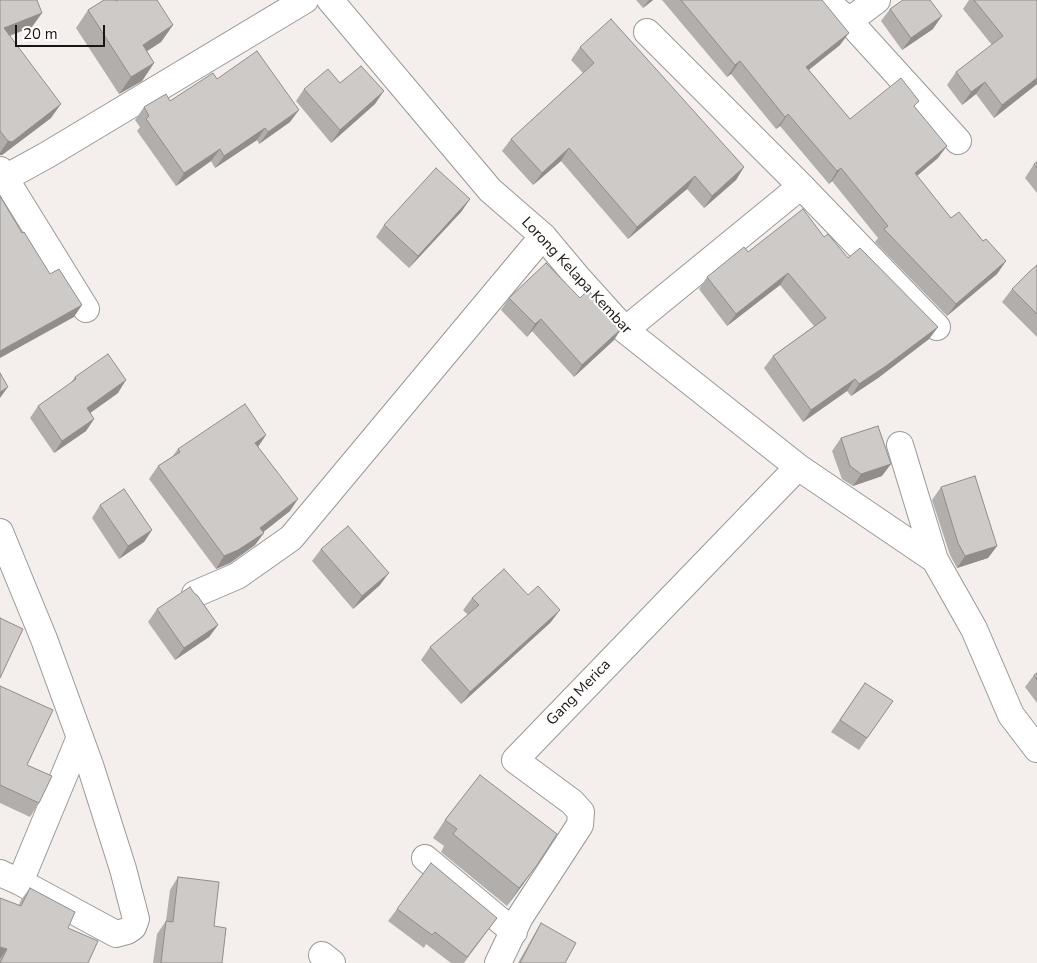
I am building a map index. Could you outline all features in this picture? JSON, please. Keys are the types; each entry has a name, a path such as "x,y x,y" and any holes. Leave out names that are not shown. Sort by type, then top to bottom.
{"street":[{"path":"86,309 3,174 48,155 306,0"},
{"name":"Lorong Kelapa Kembar","path":"330,0 490,190 543,236 579,280 625,330 798,467 935,560"},
{"path":"825,0 849,21 958,141"},
{"path":"849,21 877,0"},
{"path":"647,32 801,186 937,327"},
{"path":"625,330 801,186"},
{"path":"196,594 237,576 291,538 543,236"},
{"name":"Lorong Kelapa Kembar","path":"900,445 935,560 974,629 1011,715 1037,749"},
{"name":"Gang Merica","path":"498,963 520,917 580,825 581,812 572,802 515,760 798,467"},
{"path":"0,532 44,639 80,737 123,870 136,919 133,927 116,934 10,878 80,737"},
{"path":"425,858 514,932"}],"building":[{"path":"0,0 37,0 42,13 4,28 61,104 12,142 8,141 0,131"},
{"path":"104,0 157,0 173,25 143,45 154,63 131,77 88,10"},
{"path":"681,0 822,0 849,33 806,67 850,119 901,78 919,101 914,106 947,146 915,173 951,218 959,212 983,241 986,239 1006,261 956,304 884,229 888,226 841,168 837,171 788,114 785,117 740,61 735,65"},
{"path":"903,0 930,0 942,16 911,38 890,9"},
{"path":"974,0 1037,0 1037,78 1002,105 985,82 971,92 956,72 1003,36"},
{"path":"611,19 744,167 712,196 695,176 637,227 569,148 542,173 511,139 594,63 580,47"},
{"path":"257,51 299,110 268,132 265,128 224,156 220,149 184,173 146,119 149,116 144,107 166,94 170,101 213,73 217,79"},
{"path":"361,66 384,91 340,130 304,89 328,69 340,83"},
{"path":"436,168 470,199 418,256 384,225"},
{"path":"0,196 50,274 59,269 82,305 0,351"},
{"path":"803,209 824,237 828,234 848,258 860,248 938,327 859,384 855,379 811,410 773,356 826,318 788,273 736,314 707,277 744,247 748,252"},
{"path":"546,263 580,298 588,290 622,328 582,365 541,319 535,324 509,298"},
{"path":"1037,265 1037,314 1012,289"},
{"path":"108,354 126,380 87,408 94,419 62,441 38,406"},
{"path":"0,373 8,387 0,392"},
{"path":"245,404 266,435 255,443 298,499 260,528 264,533 238,550 224,556 158,466 180,452 178,449"},
{"path":"878,426 891,464 861,474 850,466 841,438"},
{"path":"975,476 997,546 965,556 958,543 941,487"},
{"path":"124,489 152,530 128,546 100,505"},
{"path":"348,526 389,573 362,596 321,549"},
{"path":"504,569 528,595 538,586 560,610 470,692 430,647 479,605 472,598"},
{"path":"190,587 218,625 184,648 157,609"},
{"path":"0,618 23,629 0,678"},
{"path":"865,683 893,701 867,738 840,720"},
{"path":"0,686 53,710 27,765 52,776 39,803 0,785"},
{"path":"480,775 557,834 519,888 453,834 457,829 445,820"},
{"path":"431,863 497,918 467,957 435,932 432,935 397,909"},
{"path":"178,877 219,882 214,926 226,928 222,963 161,963 166,921 173,922"},
{"path":"30,888 75,912 68,928 98,941 88,963 0,963 7,949 0,947 0,898 21,906"},
{"path":"541,923 576,943 565,963 520,963"}]}
